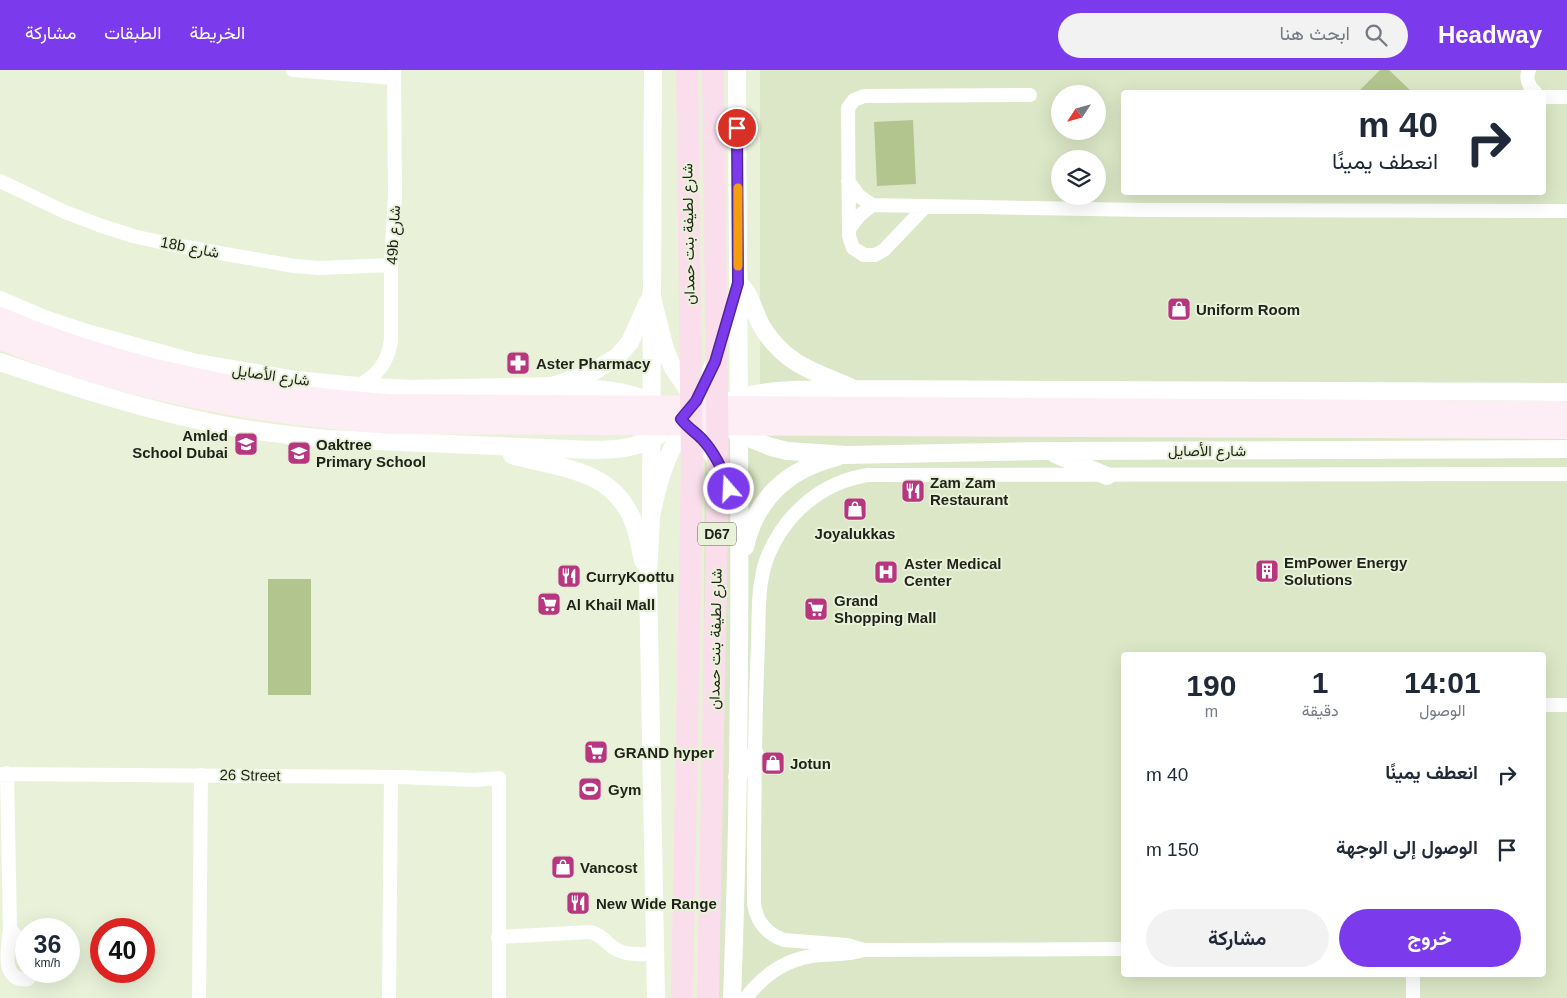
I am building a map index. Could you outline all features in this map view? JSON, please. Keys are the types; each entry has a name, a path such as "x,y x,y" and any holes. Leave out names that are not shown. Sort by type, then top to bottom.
{"main road":[{"name":"شارع لطيفة بنت حمدان","path":"682,998 692,467 687,70"},
{"name":"شارع لطيفة بنت حمدان","path":"708,998 718,476 714,70"},
{"path":"0,317 68,344 122,361 183,376 254,390 388,404 1567,411"},
{"path":"0,339 65,363 117,379 216,403 302,416 390,424 1567,429"}],"street":[{"path":"293,70 394,74"},
{"path":"653,70 651,516 648,578 656,998"},
{"path":"732,998 736,911 740,397 737,70"},
{"path":"1529,70 1528,83 1533,90"},
{"name":"49b شارع","path":"357,386 368,381 377,373 389,352 391,340 395,195 394,74"},
{"path":"925,207 884,250 875,255 864,255 853,248 849,229 848,181 848,108 850,104 858,97 1030,95"},
{"path":"1546,97 1567,97"},
{"name":"18b شارع","path":"0,181 65,212 99,225 169,244 294,266 319,268 392,265"},
{"path":"848,181 859,196 872,205 1145,210 1567,211"},
{"path":"849,229 858,216 872,205"},
{"path":"738,283 745,291 762,326 780,351 795,363 855,389"},
{"path":"0,362 136,405 250,430 327,439 613,450 630,448 651,440 684,422 702,406 738,283"},
{"path":"552,386 591,373 618,356 630,342 638,328 651,294"},
{"path":"651,294 665,349 673,368 702,406 739,434 754,441 787,451 847,455"},
{"name":"شارع الأصايل","path":"0,300 47,320 157,354 261,375 357,386 410,389 552,386"},
{"path":"552,386 556,388 616,391 652,402 684,422 701,438 720,465 725,476 731,502 733,555 739,569"},
{"path":"702,406 772,391 855,389 1567,392"},
{"path":"651,516 655,493 662,471 684,422"},
{"path":"496,447 511,454 582,473 598,480 612,490 624,503 632,518 648,578"},
{"name":"شارع الأصايل","path":"847,455 1047,450 1567,449"},
{"path":"1047,450 1107,476"},
{"path":"739,569 752,521 776,487 804,470 825,461 847,455"},
{"path":"864,950 847,945 784,940 766,931 756,914 754,904 757,671 762,576 773,543 793,515 806,503 835,484 851,478 868,475 1567,474"},
{"path":"1546,705 1567,706"},
{"path":"737,777 755,754"},
{"path":"3,774 7,958 9,972 15,978"},
{"name":"26 Street","path":"3,774 391,777 475,780 499,778 498,936"},
{"path":"199,998 201,775"},
{"path":"389,998 391,777"},
{"path":"7,921 15,932"},
{"path":"499,998 498,936 590,932 599,935 615,949 622,952 655,954"},
{"path":"746,998 769,973 788,963 808,956 847,954 864,950 1121,949"},
{"path":"1412,977 1413,998"}],"shaded area":[{"path":"760,70 1567,70 1567,998 702,998 705,424 760,424"}],"green space":[{"path":"1380,70 1389,70 1410,90 1360,90"},
{"path":"913,120 916,184 877,186 874,122"},
{"path":"268,579 311,579 311,695 268,695"}],"slow traffic":[{"path":"738,188 738,266"}],"place":[{"name":"Uniform Room","path":"1179,309"},
{"name":"Aster Pharmacy","path":"518,363"},
{"name":"Amled School Dubai","path":"246,444"},
{"name":"Oaktree Primary School","path":"299,453"},
{"name":"Zam Zam Restaurant","path":"913,491"},
{"name":"Joyalukkas","path":"855,509"},
{"name":"EmPower Energy Solutions","path":"1267,571"},
{"name":"Aster Medical Center","path":"886,572"},
{"name":"CurryKoottu","path":"569,576"},
{"name":"Al Khail Mall","path":"549,604"},
{"name":"Grand Shopping Mall","path":"816,609"},
{"name":"GRAND hyper","path":"596,752"},
{"name":"Jotun","path":"773,763"},
{"name":"Gym","path":"590,789"},
{"name":"Vancost","path":"563,867"},
{"name":"New Wide Range","path":"578,903"}],"route":[{"path":"729,489 720,465 711,451 701,438 686,426 681,419 696,401 715,362 738,283 737,128"}]}
